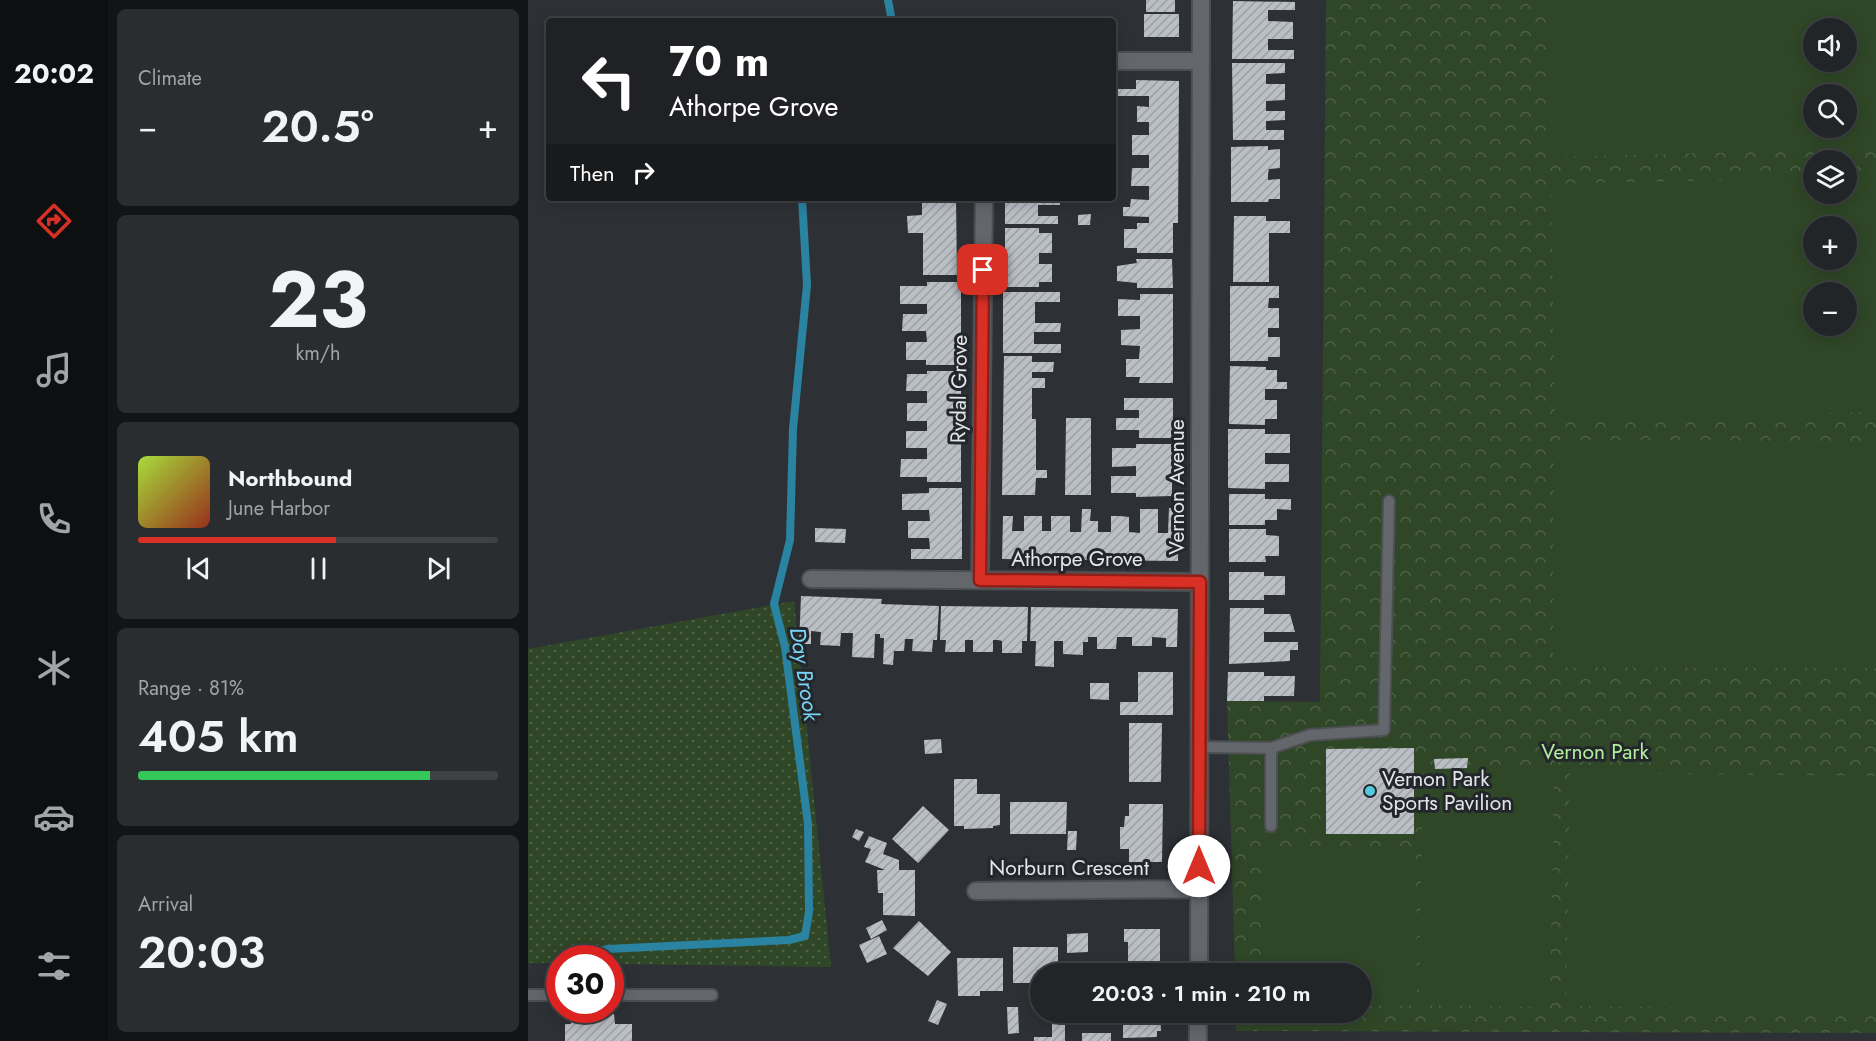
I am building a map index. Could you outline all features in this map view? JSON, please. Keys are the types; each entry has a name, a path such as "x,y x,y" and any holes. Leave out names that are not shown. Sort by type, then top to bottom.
{"street":[{"name":"Vernon Avenue","path":"1198,963 1201,0"},
{"path":"1116,61 1201,61"},
{"name":"Rydal Grove","path":"980,580 984,201"},
{"name":"Athorpe Grove","path":"811,579 1200,582"},
{"name":"Norburn Crescent","path":"976,891 1199,889"},
{"path":"1198,1023 1198,1041"}],"lane":[{"path":"1199,747 1271,748 1310,735 1384,730 1389,501"},
{"path":"1271,748 1271,826"},
{"path":"528,995 546,995"},
{"path":"624,995 712,995"}],"green space":[{"name":"Vernon Park","path":"1326,0 1876,0 1876,1033 1236,1031 1236,1023 1372,1023 1372,963 1235,963 1227,701 1320,702"},
{"path":"1547,0 1876,0 1876,149 1550,157"},
{"path":"1857,177 1876,177 1876,412 1555,419 1551,184 1803,178 1803,204 1857,204"},
{"path":"1554,440 1876,441 1876,668 1553,667"},
{"path":"794,601 831,967 624,964 624,945 546,945 546,963 528,963 528,649"},
{"path":"1423,770 1554,772 1550,1007 1419,1005"},
{"path":"1570,773 1876,776 1876,1010 1566,1006"},
{"path":"1263,849 1416,853 1417,1006 1372,1006 1372,963 1262,963"}],"building":[{"path":"1146,0 1175,0 1175,12 1146,12"},
{"path":"1233,1 1295,2 1295,10 1268,10 1268,21 1293,22 1293,39 1268,39 1268,50 1294,50 1294,59 1232,59"},
{"path":"1144,14 1179,14 1179,37 1144,37"},
{"path":"1232,63 1285,63 1285,73 1266,74 1266,84 1285,84 1285,100 1266,101 1266,111 1285,111 1285,120 1266,121 1266,130 1284,130 1284,140 1233,140"},
{"path":"1136,80 1179,81 1178,223 1173,223 1173,253 1137,253 1137,248 1124,248 1124,229 1137,229 1137,223 1149,223 1149,217 1123,216 1123,207 1130,207 1131,199 1149,200 1149,186 1131,186 1132,168 1149,168 1149,155 1132,155 1132,135 1149,135 1149,122 1137,122 1137,106 1149,107 1149,96 1117,96 1118,89 1136,89"},
{"path":"1268,146 1268,150 1280,149 1280,168 1269,169 1268,180 1280,179 1280,199 1269,199 1268,202 1231,202 1231,147"},
{"path":"922,201 956,201 957,275 923,275 923,233 908,233 907,216 922,215"},
{"path":"1005,201 1060,201 1060,205 1038,205 1038,216 1058,216 1058,224 1005,224"},
{"path":"1091,214 1090,225 1078,225 1078,215"},
{"path":"1234,216 1266,216 1266,221 1290,221 1290,233 1269,233 1269,282 1233,282"},
{"path":"1005,228 1039,228 1039,233 1052,233 1052,253 1039,253 1039,264 1052,264 1052,282 1039,282 1039,287 1005,287"},
{"path":"1136,259 1172,259 1173,288 1137,288 1137,283 1117,281 1117,266 1137,263"},
{"path":"927,282 961,282 961,365 926,365 926,360 906,360 906,342 927,342 926,331 902,331 903,314 927,314 927,304 900,304 900,286 927,286"},
{"path":"1230,286 1279,286 1279,298 1269,298 1268,308 1279,308 1279,328 1268,328 1268,337 1280,337 1280,357 1268,357 1268,361 1230,361"},
{"path":"1003,292 1060,292 1060,302 1035,302 1035,323 1061,323 1060,332 1034,332 1034,344 1061,344 1061,353 1003,353"},
{"path":"1140,294 1173,294 1173,383 1139,383 1140,377 1126,377 1126,359 1139,359 1140,346 1121,345 1121,330 1140,329 1140,316 1118,316 1118,299 1140,300"},
{"path":"1004,356 1032,356 1032,362 1054,362 1053,372 1032,372 1032,378 1045,378 1045,388 1032,388 1032,419 1036,419 1036,470 1047,470 1047,478 1036,478 1035,495 1002,495"},
{"path":"1230,366 1266,367 1266,370 1277,370 1277,382 1287,382 1287,389 1265,389 1265,400 1277,400 1277,419 1265,419 1265,425 1229,424"},
{"path":"927,371 961,371 961,482 927,482 927,477 900,477 901,459 927,459 927,448 906,448 906,431 927,431 927,421 907,421 907,403 927,403 927,391 906,391 907,374 927,374"},
{"path":"1124,398 1173,398 1173,438 1139,438 1139,430 1116,430 1116,418 1139,418 1139,410 1124,410"},
{"path":"1066,418 1091,418 1091,495 1065,495"},
{"path":"1228,429 1265,429 1265,434 1290,434 1290,453 1265,453 1265,464 1289,464 1289,482 1265,482 1265,489 1228,488"},
{"path":"1136,444 1172,444 1172,496 1136,497 1136,493 1111,493 1111,476 1136,476 1136,466 1112,467 1112,448 1136,448"},
{"path":"929,488 962,488 962,559 911,559 911,549 930,549 929,538 908,538 908,521 930,521 929,510 902,510 902,494 929,493"},
{"path":"1229,494 1265,494 1265,499 1291,499 1291,510 1277,509 1277,520 1265,520 1265,525 1229,525"},
{"path":"1169,508 1179,508 1178,561 1002,559 1003,516 1013,516 1012,531 1024,531 1024,516 1042,516 1042,531 1051,531 1051,516 1070,516 1070,532 1081,532 1082,509 1091,509 1090,521 1098,521 1098,532 1111,532 1111,516 1120,516 1129,517 1129,532 1140,533 1140,509 1158,509 1158,533 1168,533"},
{"path":"815,528 846,529 845,543 815,542"},
{"path":"1229,529 1266,529 1266,535 1279,536 1279,556 1265,556 1266,562 1229,562"},
{"path":"1229,572 1264,572 1264,576 1285,576 1285,595 1264,595 1264,600 1229,600"},
{"path":"801,596 882,599 881,604 939,606 937,640 933,640 932,652 912,651 913,639 905,639 904,651 894,651 893,665 883,664 884,638 880,638 880,634 875,634 874,658 852,657 853,633 841,633 840,646 820,645 821,632 811,631 811,644 799,644"},
{"path":"941,606 1028,607 1027,641 1022,641 1022,653 1002,653 1002,641 998,640 993,640 993,652 973,652 973,640 965,640 965,652 945,652 946,640 940,640"},
{"path":"1031,607 1178,609 1177,647 1166,647 1166,638 1152,637 1152,646 1132,646 1132,637 1117,637 1116,649 1097,649 1097,637 1088,637 1088,642 1083,642 1083,655 1063,654 1063,641 1054,641 1054,667 1035,666 1036,641 1030,641"},
{"path":"1230,608 1264,608 1264,614 1290,614 1295,632 1264,632 1264,642 1298,642 1298,650 1290,650 1290,661 1229,664"},
{"path":"1138,672 1173,672 1173,715 1120,715 1120,702 1138,702"},
{"path":"1228,672 1264,672 1264,676 1295,676 1294,696 1264,696 1264,701 1227,701"},
{"path":"1090,683 1109,683 1109,700 1090,699"},
{"path":"1129,723 1162,723 1161,782 1129,782"},
{"path":"941,739 942,753 925,754 924,740"},
{"name":"Vernon Park Sports Pavilion","path":"1414,748 1414,834 1326,834 1326,749"},
{"path":"1468,758 1467,768 1435,769 1434,759"},
{"path":"954,779 977,779 977,794 1000,794 1000,825 993,826 993,828 964,829 964,826 954,826"},
{"path":"1010,802 1067,802 1066,834 1010,834"},
{"path":"1129,804 1163,804 1162,862 1129,862 1129,849 1120,849 1120,827 1124,827 1125,816 1129,816"},
{"path":"923,806 949,830 918,863 892,839"},
{"path":"856,829 864,832 859,841 852,837"},
{"path":"1068,831 1077,831 1076,850 1067,850"},
{"path":"869,836 887,843 883,854 899,860 899,870 915,870 915,916 883,915 883,893 878,893 877,870 885,870 865,862 871,849 864,847"},
{"path":"882,920 887,930 871,939 866,928"},
{"path":"919,921 951,952 928,976 893,948"},
{"path":"1124,929 1160,929 1160,963 1124,963 1128,962 1128,942 1124,942"},
{"path":"1088,933 1088,952 1067,953 1067,934"},
{"path":"879,936 887,954 867,963 859,945"},
{"path":"1013,947 1058,947 1058,963 1030,963 1030,983 1013,983"},
{"path":"957,958 1003,958 1003,991 980,991 980,996 958,996"},
{"path":"937,1000 947,1004 938,1025 928,1021"},
{"path":"1007,1007 1018,1007 1019,1033 1008,1034"},
{"path":"1052,1023 1065,1023 1065,1041 1034,1041 1034,1037 1052,1037"},
{"path":"1123,1023 1161,1023 1161,1031 1157,1031 1157,1037 1123,1038"},
{"path":"565,1024 632,1024 632,1041 565,1041"},
{"path":"1082,1033 1111,1033 1111,1041 1082,1041"}],"waterway":[{"name":"Day Brook","path":"888,0 890,18"},
{"name":"Day Brook","path":"624,948 789,940 805,936 809,912 808,824 785,647 774,604 790,540 793,429 807,285 802,201"}],"place":[{"name":"Vernon Park Sports Pavilion","path":"1370,791"}],"route":[{"path":"983,270 980,580 1200,582 1199,866"}]}
